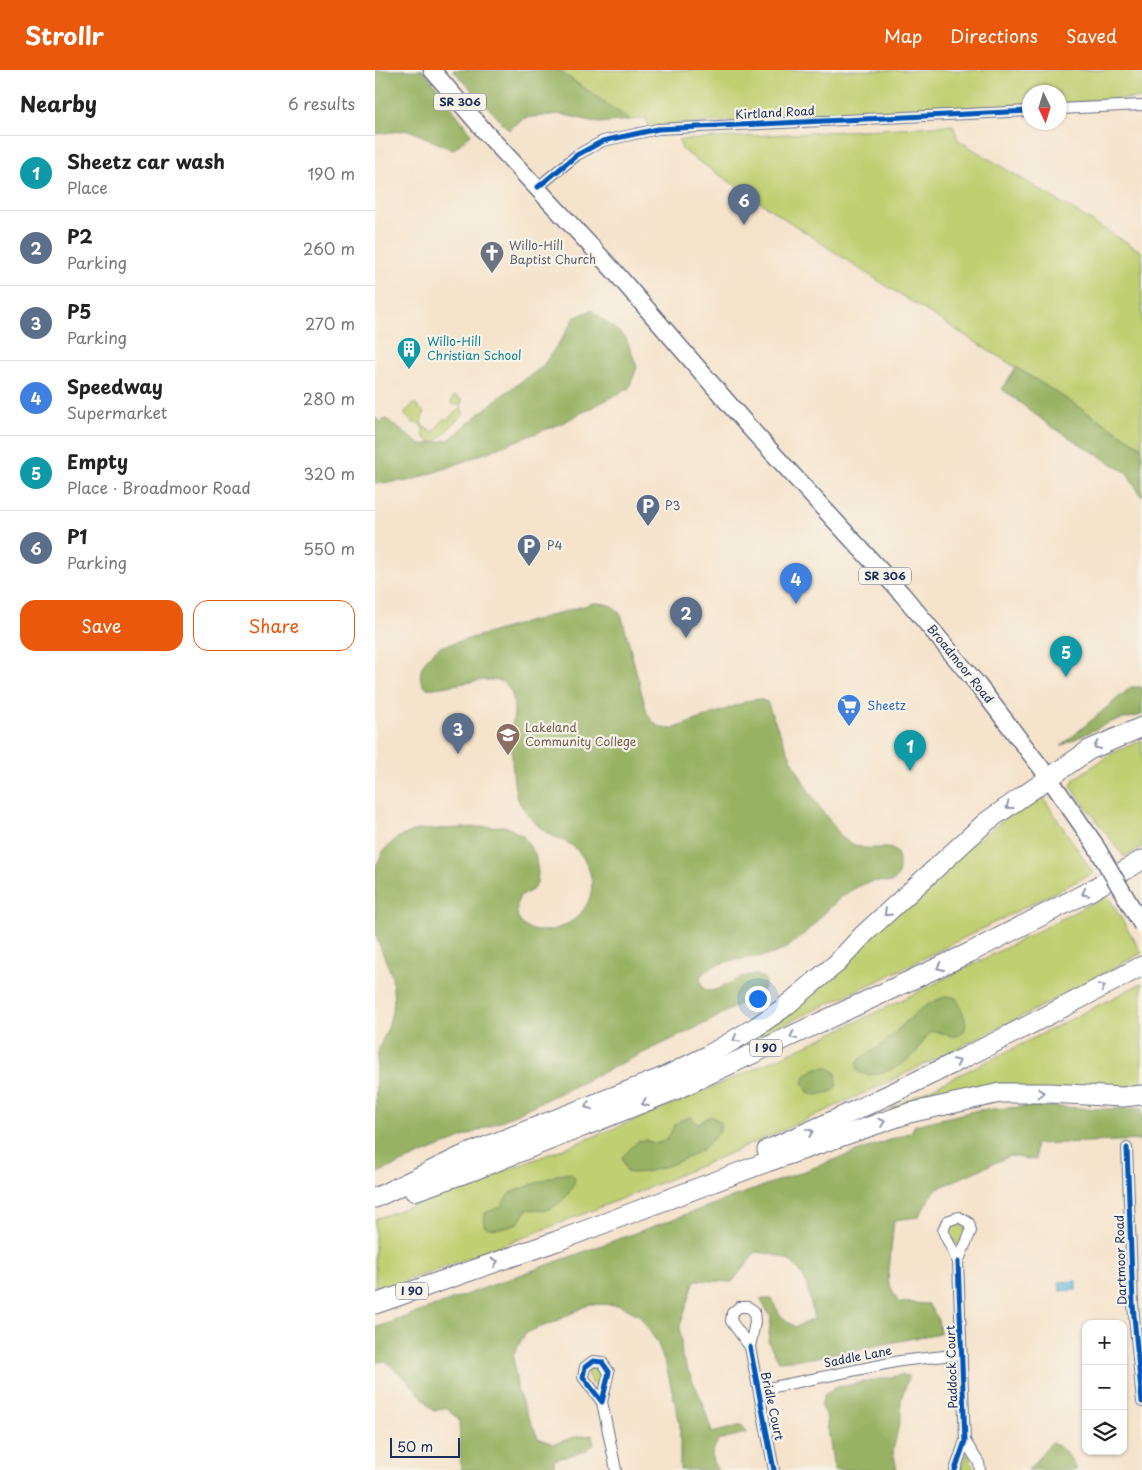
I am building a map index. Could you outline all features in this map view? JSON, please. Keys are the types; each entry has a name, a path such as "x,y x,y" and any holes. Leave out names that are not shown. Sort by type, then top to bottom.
{"highway":[{"path":"375,1198 462,1156 666,1076 707,1056 756,1027 783,1009 837,963 864,934 987,822 1089,750 1142,727"},
{"name":"I 90","path":"375,1204 477,1169 675,1090 969,954 1090,891 1142,860"},
{"name":"I 90","path":"375,1304 557,1241 862,1109 1009,1036 1142,966"},
{"path":"557,1241 767,1162 909,1113 1000,1094 1050,1092 1122,1097 1142,1095"}],"main road":[{"name":"SR 306","path":"432,70 487,134 537,187"},
{"name":"Broadmoor Road","path":"537,187 615,272 748,426 908,601 978,685 1049,778 1094,844 1142,925"}],"street":[{"path":"1067,109 1142,105"},
{"name":"Kirtland Road","path":"537,187 577,155 603,141 658,129 1022,111"},
{"name":"Dartmoor Road","path":"1127,1148 1133,1312 1142,1402"},
{"name":"Paddock Court","path":"955,1470 965,1441 958,1262"},
{"name":"Bridle Court","path":"750,1347 774,1470"},
{"name":"Saddle Lane","path":"759,1390 891,1363 962,1354"},
{"path":"602,1402 616,1470"},
{"path":"965,1441 979,1463 980,1470"}],"green space":[{"path":"375,70 424,70 471,134 453,150 409,130 375,134"},
{"path":"453,70 558,70 630,120 599,123 561,114 524,118 509,130"},
{"path":"558,70 1142,70 1142,98 1067,103 1067,85 1022,85 1022,104 649,126 646,118 630,120"},
{"path":"953,125 958,140 1142,252 1142,447 866,273 682,150 679,140"},
{"path":"591,310 626,338 637,367 629,388 562,423 449,467 409,481 375,483 375,417 380,422 386,419 421,445 450,439 498,398 542,367 574,318"},
{"path":"1016,367 1142,447 1142,497 1127,473 1049,425 1002,389"},
{"path":"454,396 462,400 461,409 464,413 436,442 430,442 423,436 423,429 419,423 413,423 405,415 406,411 415,403 424,413 421,422 425,428 434,432 443,419 448,419 460,408 460,404 453,405 451,402"},
{"path":"594,603 610,606 617,610 622,617 647,713 655,723 660,727 672,729 751,700 759,699 767,702 802,779 838,832 844,839 860,847 892,849 898,857 898,876 893,882 871,882 846,894 797,940 777,953 729,961 708,969 700,977 703,987 709,991 746,976 756,975 765,979 762,991 710,1021 499,1122 375,1174 376,1068 379,1048 388,1028 394,1003 392,976 375,934 375,868 384,850 397,838 417,830 505,826 522,835 535,854 538,872 537,884 532,890 519,897 517,913 523,925 535,930 552,930 573,921 587,904 592,882 585,861 576,849 540,827 530,818 519,802 514,782 512,754 514,703 509,688 498,680 489,680 426,688 420,677 423,665 430,655 440,647"},
{"path":"1131,687 1142,687 1142,715 1110,722 1061,746"},
{"path":"1142,740 1142,847 1124,857 1071,787 1074,779 1111,754"},
{"path":"1038,795 1043,797 1093,873 886,977 746,1042 963,850"},
{"path":"1107,895 1142,953 955,1049 861,1095 765,1138 572,1219 375,1292 375,1219 590,1138 806,1046 987,957"},
{"path":"1142,983 1142,1085 890,1109 1018,1046"},
{"path":"949,996 956,998 964,1015 964,1032 952,1036 933,1031 916,1052 899,1066 868,1075 862,1074 857,1070 857,1062 877,1049 921,1009"},
{"path":"828,1067 836,1073 837,1084 833,1091 817,1095 808,1092 803,1083 806,1074 817,1068"},
{"path":"1037,1106 1104,1109 1142,1108 1142,1140 1035,1144 1036,1160 1010,1156 936,1189 918,1217 894,1220 888,1281 898,1302 928,1304 938,1318 940,1333 813,1358 779,1361 768,1342 771,1317 760,1299 771,1299 781,1316 795,1327 814,1319 805,1280 793,1264 784,1258 772,1254 756,1252 732,1282 695,1280 680,1326 682,1357 702,1401 712,1433 742,1425 746,1433 719,1440 712,1455 713,1462 718,1470 680,1470 680,1424 666,1365 657,1342 639,1315 619,1305 590,1304 552,1323 525,1333 513,1356 518,1393 538,1438 554,1444 574,1437 592,1435 594,1444 585,1451 554,1460 554,1470 524,1470 522,1467 515,1470 461,1470 459,1420 446,1408 434,1411 410,1383 386,1361 375,1362 375,1328 911,1132 915,1125 978,1110"},
{"path":"710,1116 720,1121 720,1130 701,1150 675,1163 654,1170 634,1173 627,1172 622,1157 638,1141 646,1140 656,1144 668,1138 676,1124 681,1120 691,1117 697,1124"},
{"path":"571,1173 575,1177 572,1188 565,1198 555,1206 542,1210 526,1210 518,1223 506,1227 488,1228 484,1226 485,1213 500,1207 510,1193 557,1175"},
{"path":"954,1223 961,1223 966,1230 958,1247 949,1232"},
{"path":"593,1366 600,1367 604,1372 599,1389 590,1381 587,1372"},
{"path":"901,1375 909,1376 901,1399 901,1415 893,1451 897,1470 834,1470 826,1415 821,1405 825,1393 838,1387"},
{"path":"1052,1442 1067,1453 1077,1470 1028,1470"},
{"path":"967,1453 976,1470 959,1470"}],"water":[{"path":"1076,1281 1076,1290 1060,1291 1059,1282"}],"cycle path":[{"path":"538,187 577,155 603,141 658,129 1022,111"},
{"path":"1127,1148 1133,1305 1142,1402"},
{"path":"955,1470 965,1441 958,1262"},
{"path":"750,1347 774,1470"},
{"path":"593,1361 602,1362 609,1372 602,1402 583,1377 585,1367 593,1361"}],"place":[{"name":"P1","path":"744,225"},
{"name":"Willo-Hill Baptist Church","path":"492,274"},
{"name":"Willo-Hill Christian School","path":"409,370"},
{"name":"P3","path":"648,527"},
{"name":"P4","path":"529,567"},
{"name":"Speedway","path":"796,604"},
{"name":"P2","path":"686,638"},
{"name":"Empty","path":"1066,677"},
{"name":"Sheetz","path":"849,727"},
{"name":"P5","path":"458,754"},
{"name":"Lakeland Community College","path":"508,756"},
{"name":"Sheetz car wash","path":"910,771"}]}
